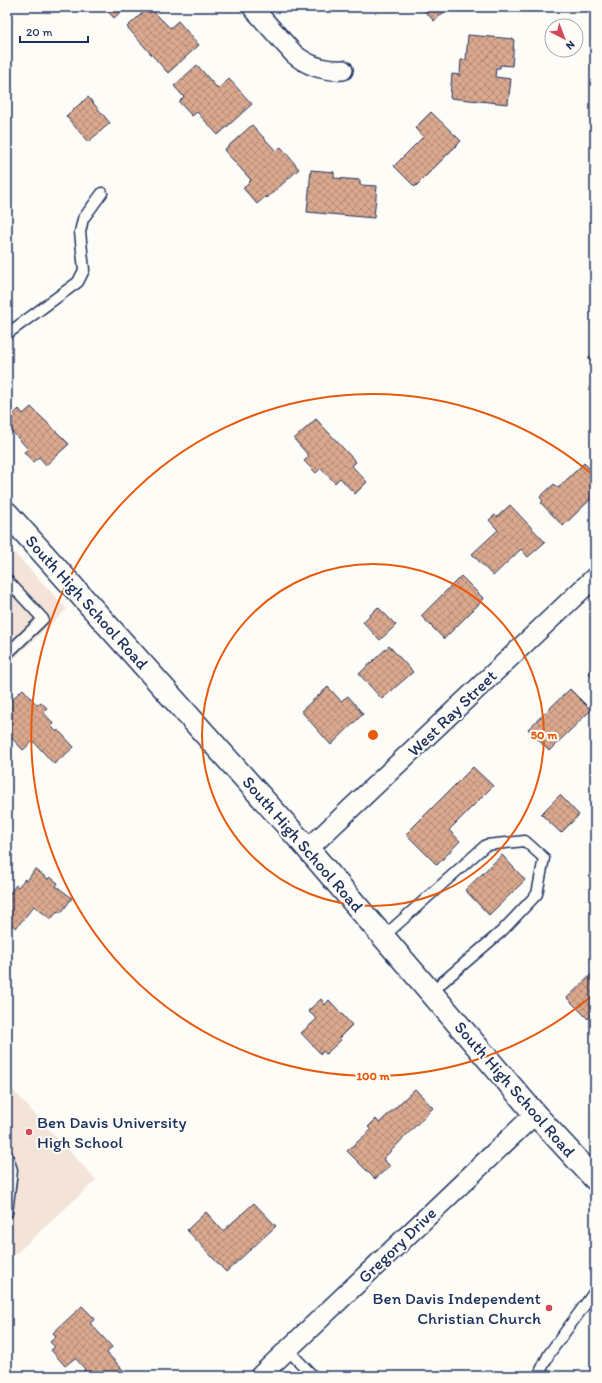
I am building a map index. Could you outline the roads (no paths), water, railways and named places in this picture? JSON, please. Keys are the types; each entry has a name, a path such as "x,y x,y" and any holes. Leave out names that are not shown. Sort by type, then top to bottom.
{"street":[{"path":"252,7 294,54 303,60 322,68 343,70"},
{"name":"South High School Road","path":"7,512 308,849 535,1114 595,1179"},
{"name":"West Ray Street","path":"308,849 595,577"},
{"name":"Gregory Drive","path":"260,1376 535,1114"}],"lane":[{"path":"7,334 78,282 84,270 80,232 83,219 102,193"},
{"path":"7,580 43,619 7,654"},
{"path":"383,937 486,845 525,841 544,858 536,894 502,931 431,992"},
{"path":"7,1155 12,1170 7,1213"},
{"path":"538,1376 549,1354 595,1291"},
{"path":"287,1350 313,1376"}],"place":[{"name":"Ben Davis University High School","path":"29,1132"},
{"name":"Ben Davis Independent Christian Church","path":"549,1308"}]}
